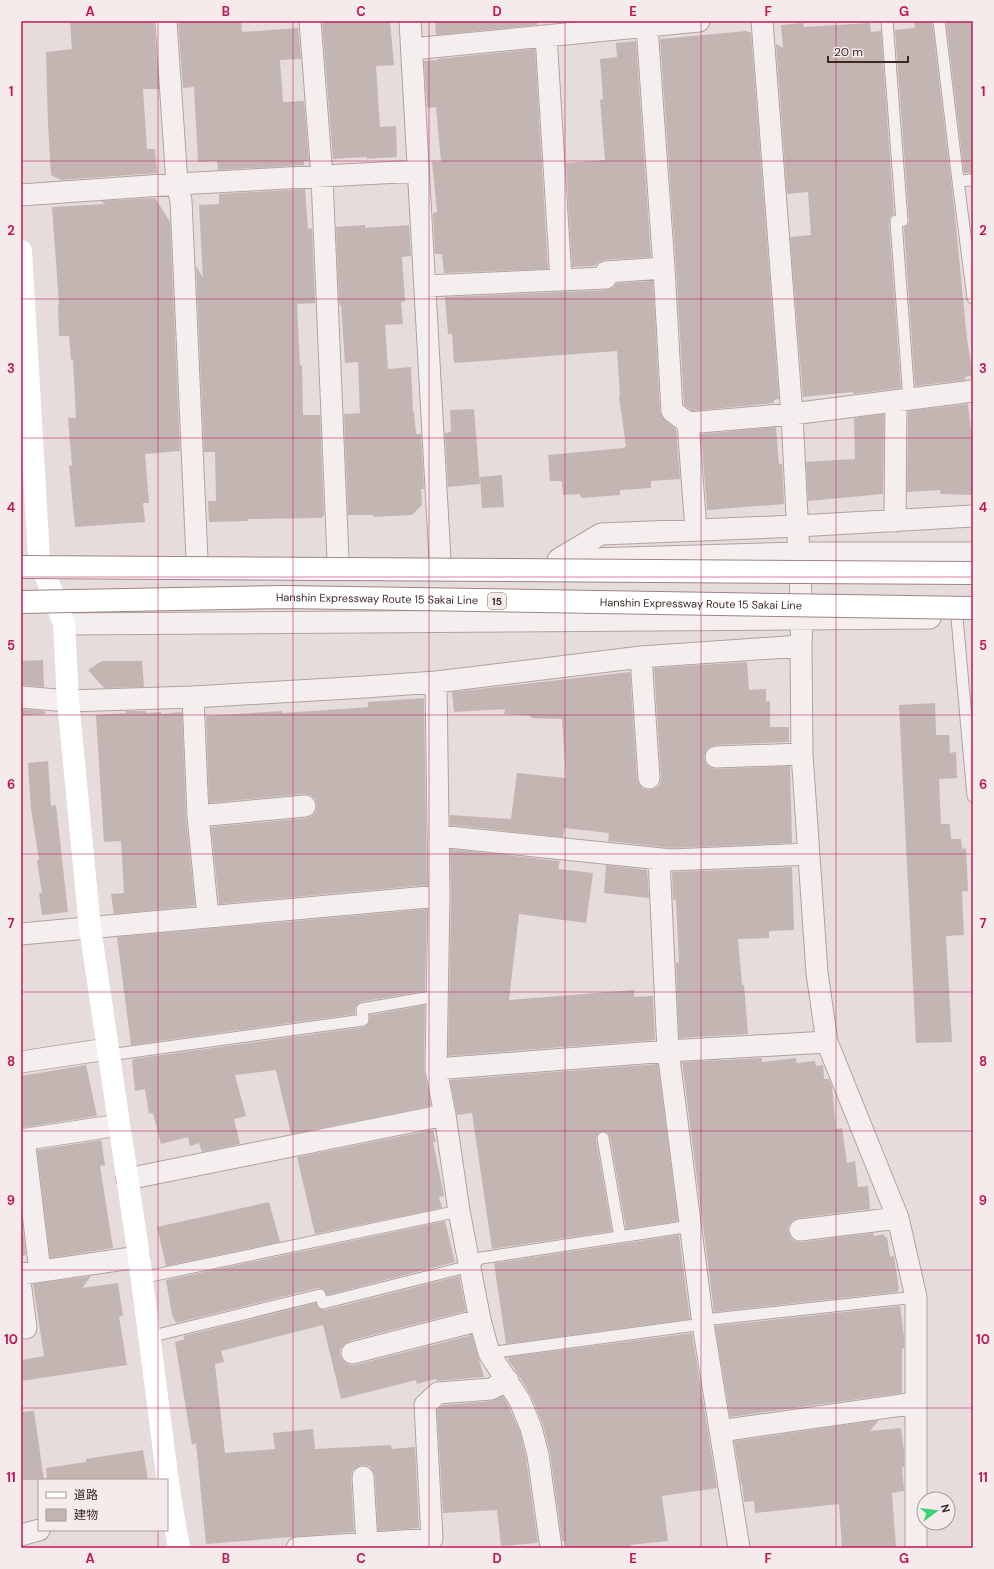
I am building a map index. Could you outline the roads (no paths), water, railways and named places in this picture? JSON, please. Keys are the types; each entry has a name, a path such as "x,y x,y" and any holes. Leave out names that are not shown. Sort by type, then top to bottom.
{"main road":[{"path":"21,251 27,561 64,624 68,701 90,928 140,1268 167,1479"},
{"path":"27,561 973,573"},
{"name":"Hanshin Expressway Route 15 Sakai Line","path":"21,602 284,598 968,614"},
{"path":"168,1490 179,1548"}],"street":[{"path":"166,21 177,184 181,201 197,558"},
{"path":"310,21 322,177 338,559"},
{"path":"410,21 440,560"},
{"path":"412,49 699,21"},
{"path":"762,21 792,414 802,618 802,754 817,973 827,1042 898,1218 916,1297 916,1548"},
{"path":"647,26 664,268 672,411 688,423 792,414 973,391"},
{"path":"546,36 562,279"},
{"path":"21,195 177,184 418,171"},
{"path":"425,286 606,278 606,272 664,268"},
{"path":"895,520 902,400"},
{"path":"688,423 696,530"},
{"path":"557,560 602,534 798,526 973,516"},
{"path":"27,561 197,558 557,560 799,553 973,553"},
{"path":"64,624 802,618 968,614"},
{"path":"21,697 68,701 193,697 365,687 436,682 642,657 801,646"},
{"path":"642,657 649,778"},
{"path":"436,682 439,836 436,1070 446,1115 459,1211 480,1320 490,1353 520,1401 531,1428 538,1456 551,1548"},
{"path":"193,697 198,816 208,917"},
{"path":"716,757 802,754"},
{"path":"198,816 305,806"},
{"path":"439,836 671,860 809,854"},
{"path":"659,859 668,1050 703,1324 739,1548"},
{"path":"21,934 439,896"},
{"path":"436,1070 668,1050 827,1042"},
{"path":"21,1062 108,1052"},
{"path":"127,1179 446,1115"},
{"path":"119,1125 22,1140 30,1273 140,1268"},
{"path":"800,1230 898,1218"},
{"path":"21,1289 26,1328"},
{"path":"352,1353 480,1320"},
{"path":"297,1548 432,1539 425,1405 438,1393 491,1389 508,1380"},
{"path":"720,1431 916,1403"},
{"path":"363,1477 367,1543"},
{"path":"21,1535 38,1530"}],"lane":[{"path":"887,21 902,221 896,221 902,400"},
{"path":"939,21 973,298"},
{"path":"958,181 973,180"},
{"path":"968,614 973,796"},
{"path":"108,1052 363,1020 362,1009 437,996"},
{"path":"603,1138 620,1237"},
{"path":"140,1268 459,1211"},
{"path":"149,1337 320,1295 323,1303 470,1266 481,1258 690,1226"},
{"path":"490,1353 703,1324 713,1319 916,1297"}]}
